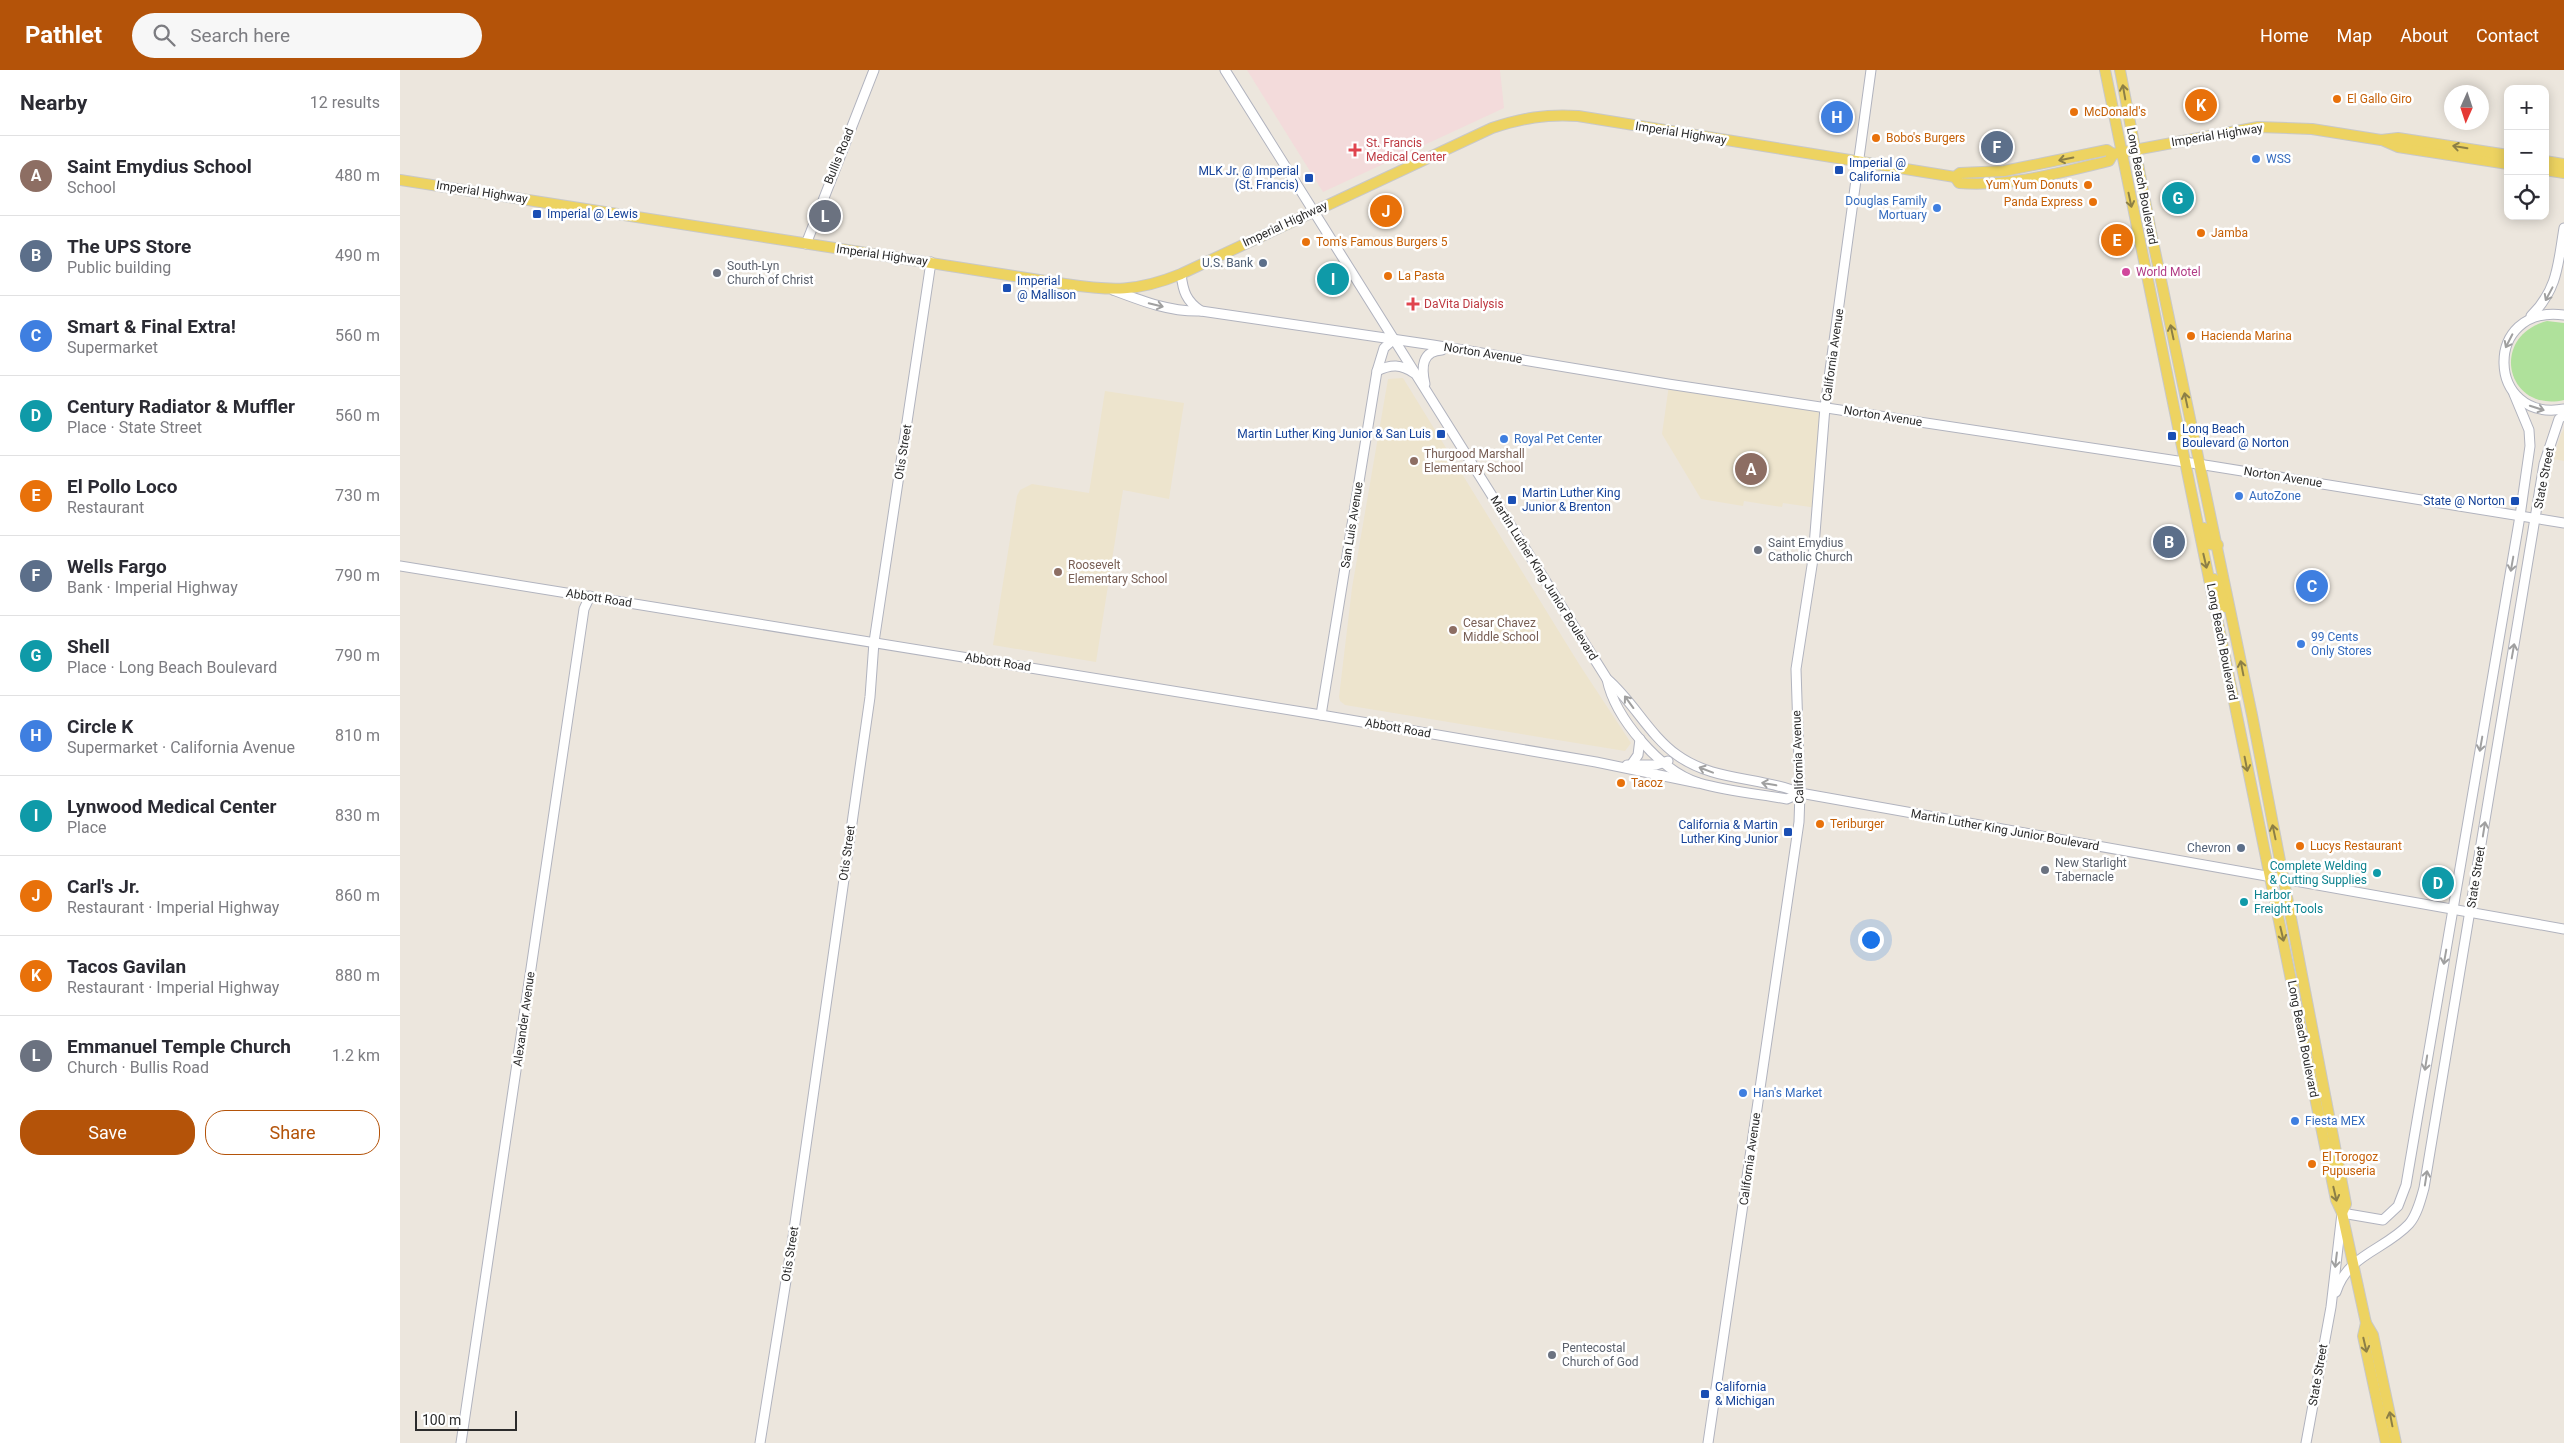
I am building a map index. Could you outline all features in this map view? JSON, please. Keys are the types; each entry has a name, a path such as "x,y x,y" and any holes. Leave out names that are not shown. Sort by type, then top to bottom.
{"main road":[{"name":"Bullis Road","path":"806,244 874,70"},
{"name":"Martin Luther King Junior Boulevard","path":"1225,70 1315,210 1607,679 1621,691 1663,744 1677,756 1701,769 1719,775 1788,788 1800,793 2564,929"},
{"name":"California Avenue","path":"1708,1443 1799,822 1800,793 1796,669 1816,534 1825,407 1871,70"},
{"name":"Long Beach Boulevard","path":"2105,70 2116,153 2209,579 2336,1200 2342,1213 2366,1324 2373,1335 2396,1443"},
{"name":"Long Beach Boulevard","path":"2120,70 2134,149 2218,546 2284,880 2346,1204 2342,1213"},
{"name":"Imperial Highway","path":"400,180 931,262 1048,282 1113,290 1138,288 1182,274 1492,128 1527,117 1543,115 1585,117 1859,163 1955,177 1959,183 1997,185 2110,161 2116,153 2258,127 2312,129 2381,140 2398,147 2504,163"},
{"name":"Imperial Highway","path":"2381,140 2398,138 2504,154"},
{"path":"2549,162 2564,164"},
{"path":"2549,171 2564,173"},
{"path":"2527,320 2544,303 2552,288 2564,228"},
{"name":"Otis Street","path":"760,1443 796,1217 870,697 874,642 931,262"},
{"path":"1182,274 1185,295 1190,304 1201,311"},
{"name":"Norton Avenue","path":"1113,290 1150,304 1186,312 1201,311 1394,339 2200,464 2564,523"},
{"path":"2527,320 2539,315 2564,315"},
{"name":"State Street","path":"2306,1443 2331,1307 2342,1213 2384,1220 2398,1206 2406,1184 2520,516 2530,446 2529,430 2503,370 2503,355 2508,340 2517,328 2527,320"},
{"name":"San Luis Avenue","path":"1321,715 1377,371 1384,348 1394,339"},
{"path":"1426,391 1422,369 1425,356 1440,350 1461,350"},
{"path":"1377,371 1396,365 1404,366 1415,373"},
{"path":"2514,394 2524,403 2536,409 2550,411 2564,409"},
{"name":"State Street","path":"2331,1307 2338,1283 2353,1264 2409,1224 2421,1199 2504,699 2548,450 2559,419 2564,415"},
{"path":"2194,510 2200,515 2208,544 2218,546"},
{"name":"Abbott Road","path":"400,566 1321,715 1596,762 1698,783"},
{"path":"2209,579 2215,580 2222,604 2230,610"},
{"name":"Alexander Avenue","path":"461,1443 584,609 590,596"},
{"name":"Martin Luther King Junior Boulevard","path":"1607,679 1611,695 1640,739 1665,763 1698,783 1787,799 1800,793"},
{"path":"2489,696 2504,699"},
{"path":"1631,765 1638,755 1640,739"},
{"name":"Abbott Road","path":"1596,762 1631,765 1665,763 1677,756"},
{"name":"Long Beach Boulevard","path":"2366,1324 2363,1336 2386,1443"}],"shaded area":[{"name":"St. Francis Medical Center","path":"1247,70 1500,70 1504,108 1323,192"},
{"name":"Cesar Chavez Middle School","path":"1403,378 1579,664 1631,743 1625,751 1345,705 1340,701 1352,588 1388,379"},
{"path":"1669,385 1824,408 1817,508 1783,503 1782,507 1744,501 1743,506 1701,499 1662,434"},
{"name":"Roosevelt Elementary School","path":"1105,391 1184,403 1169,499 1123,490 1096,662 993,645 1017,496 1020,490 1032,484 1089,493"},
{"path":"2564,429 2564,461 2553,459"}],"green space":[{"path":"2547,321 2564,323 2564,400 2544,401 2529,395 2518,385 2512,371 2511,356 2517,342 2528,330"}],"place":[{"name":"El Gallo Giro","path":"2337,99"},
{"name":"Tacos Gavilan","path":"2201,105"},
{"name":"McDonald's","path":"2074,112"},
{"name":"Circle K","path":"1837,117"},
{"name":"Bobo's Burgers","path":"1876,138"},
{"name":"Wells Fargo","path":"1997,147"},
{"name":"St. Francis Medical Center","path":"1355,150"},
{"name":"WSS","path":"2256,159"},
{"name":"Imperial @ California","path":"1839,170"},
{"name":"MLK Jr. @ Imperial (St. Francis)","path":"1309,178"},
{"name":"Yum Yum Donuts","path":"2088,185"},
{"name":"Shell","path":"2178,198"},
{"name":"Panda Express","path":"2093,202"},
{"name":"Douglas Family Mortuary","path":"1937,208"},
{"name":"Carl's Jr.","path":"1386,211"},
{"name":"Imperial @ Lewis","path":"537,214"},
{"name":"Emmanuel Temple Church","path":"825,216"},
{"name":"Jamba","path":"2201,233"},
{"name":"El Pollo Loco","path":"2117,240"},
{"name":"Tom's Famous Burgers 5","path":"1306,242"},
{"name":"U.S. Bank","path":"1263,263"},
{"name":"World Motel","path":"2126,272"},
{"name":"South-Lyn Church of Christ","path":"717,273"},
{"name":"La Pasta","path":"1388,276"},
{"name":"Lynwood Medical Center","path":"1333,279"},
{"name":"Imperial @ Mallison","path":"1007,288"},
{"name":"DaVita Dialysis","path":"1413,304"},
{"name":"Hacienda Marina","path":"2191,336"},
{"name":"Martin Luther King Junior & San Luis","path":"1441,434"},
{"name":"Long Beach Boulevard @ Norton","path":"2172,436"},
{"name":"Royal Pet Center","path":"1504,439"},
{"name":"Thurgood Marshall Elementary School","path":"1414,461"},
{"name":"Saint Emydius School","path":"1751,469"},
{"name":"AutoZone","path":"2239,496"},
{"name":"Martin Luther King Junior & Brenton","path":"1512,500"},
{"name":"State @ Norton","path":"2515,501"},
{"name":"The UPS Store","path":"2169,542"},
{"name":"Saint Emydius Catholic Church","path":"1758,550"},
{"name":"Roosevelt Elementary School","path":"1058,572"},
{"name":"Smart & Final Extra!","path":"2312,586"},
{"name":"Cesar Chavez Middle School","path":"1453,630"},
{"name":"99 Cents Only Stores","path":"2301,644"},
{"name":"Tacoz","path":"1621,783"},
{"name":"Teriburger","path":"1820,824"},
{"name":"California & Martin Luther King Junior","path":"1788,832"},
{"name":"Lucys Restaurant","path":"2300,846"},
{"name":"Chevron","path":"2241,848"},
{"name":"New Starlight Tabernacle","path":"2045,870"},
{"name":"Complete Welding & Cutting Supplies","path":"2377,873"},
{"name":"Century Radiator & Muffler","path":"2438,883"},
{"name":"Harbor Freight Tools","path":"2244,902"},
{"name":"Han's Market","path":"1743,1093"},
{"name":"Fiesta MEX","path":"2295,1121"},
{"name":"El Torogoz Pupuseria","path":"2312,1164"},
{"name":"Pentecostal Church of God","path":"1552,1355"},
{"name":"California & Michigan","path":"1705,1394"}]}
